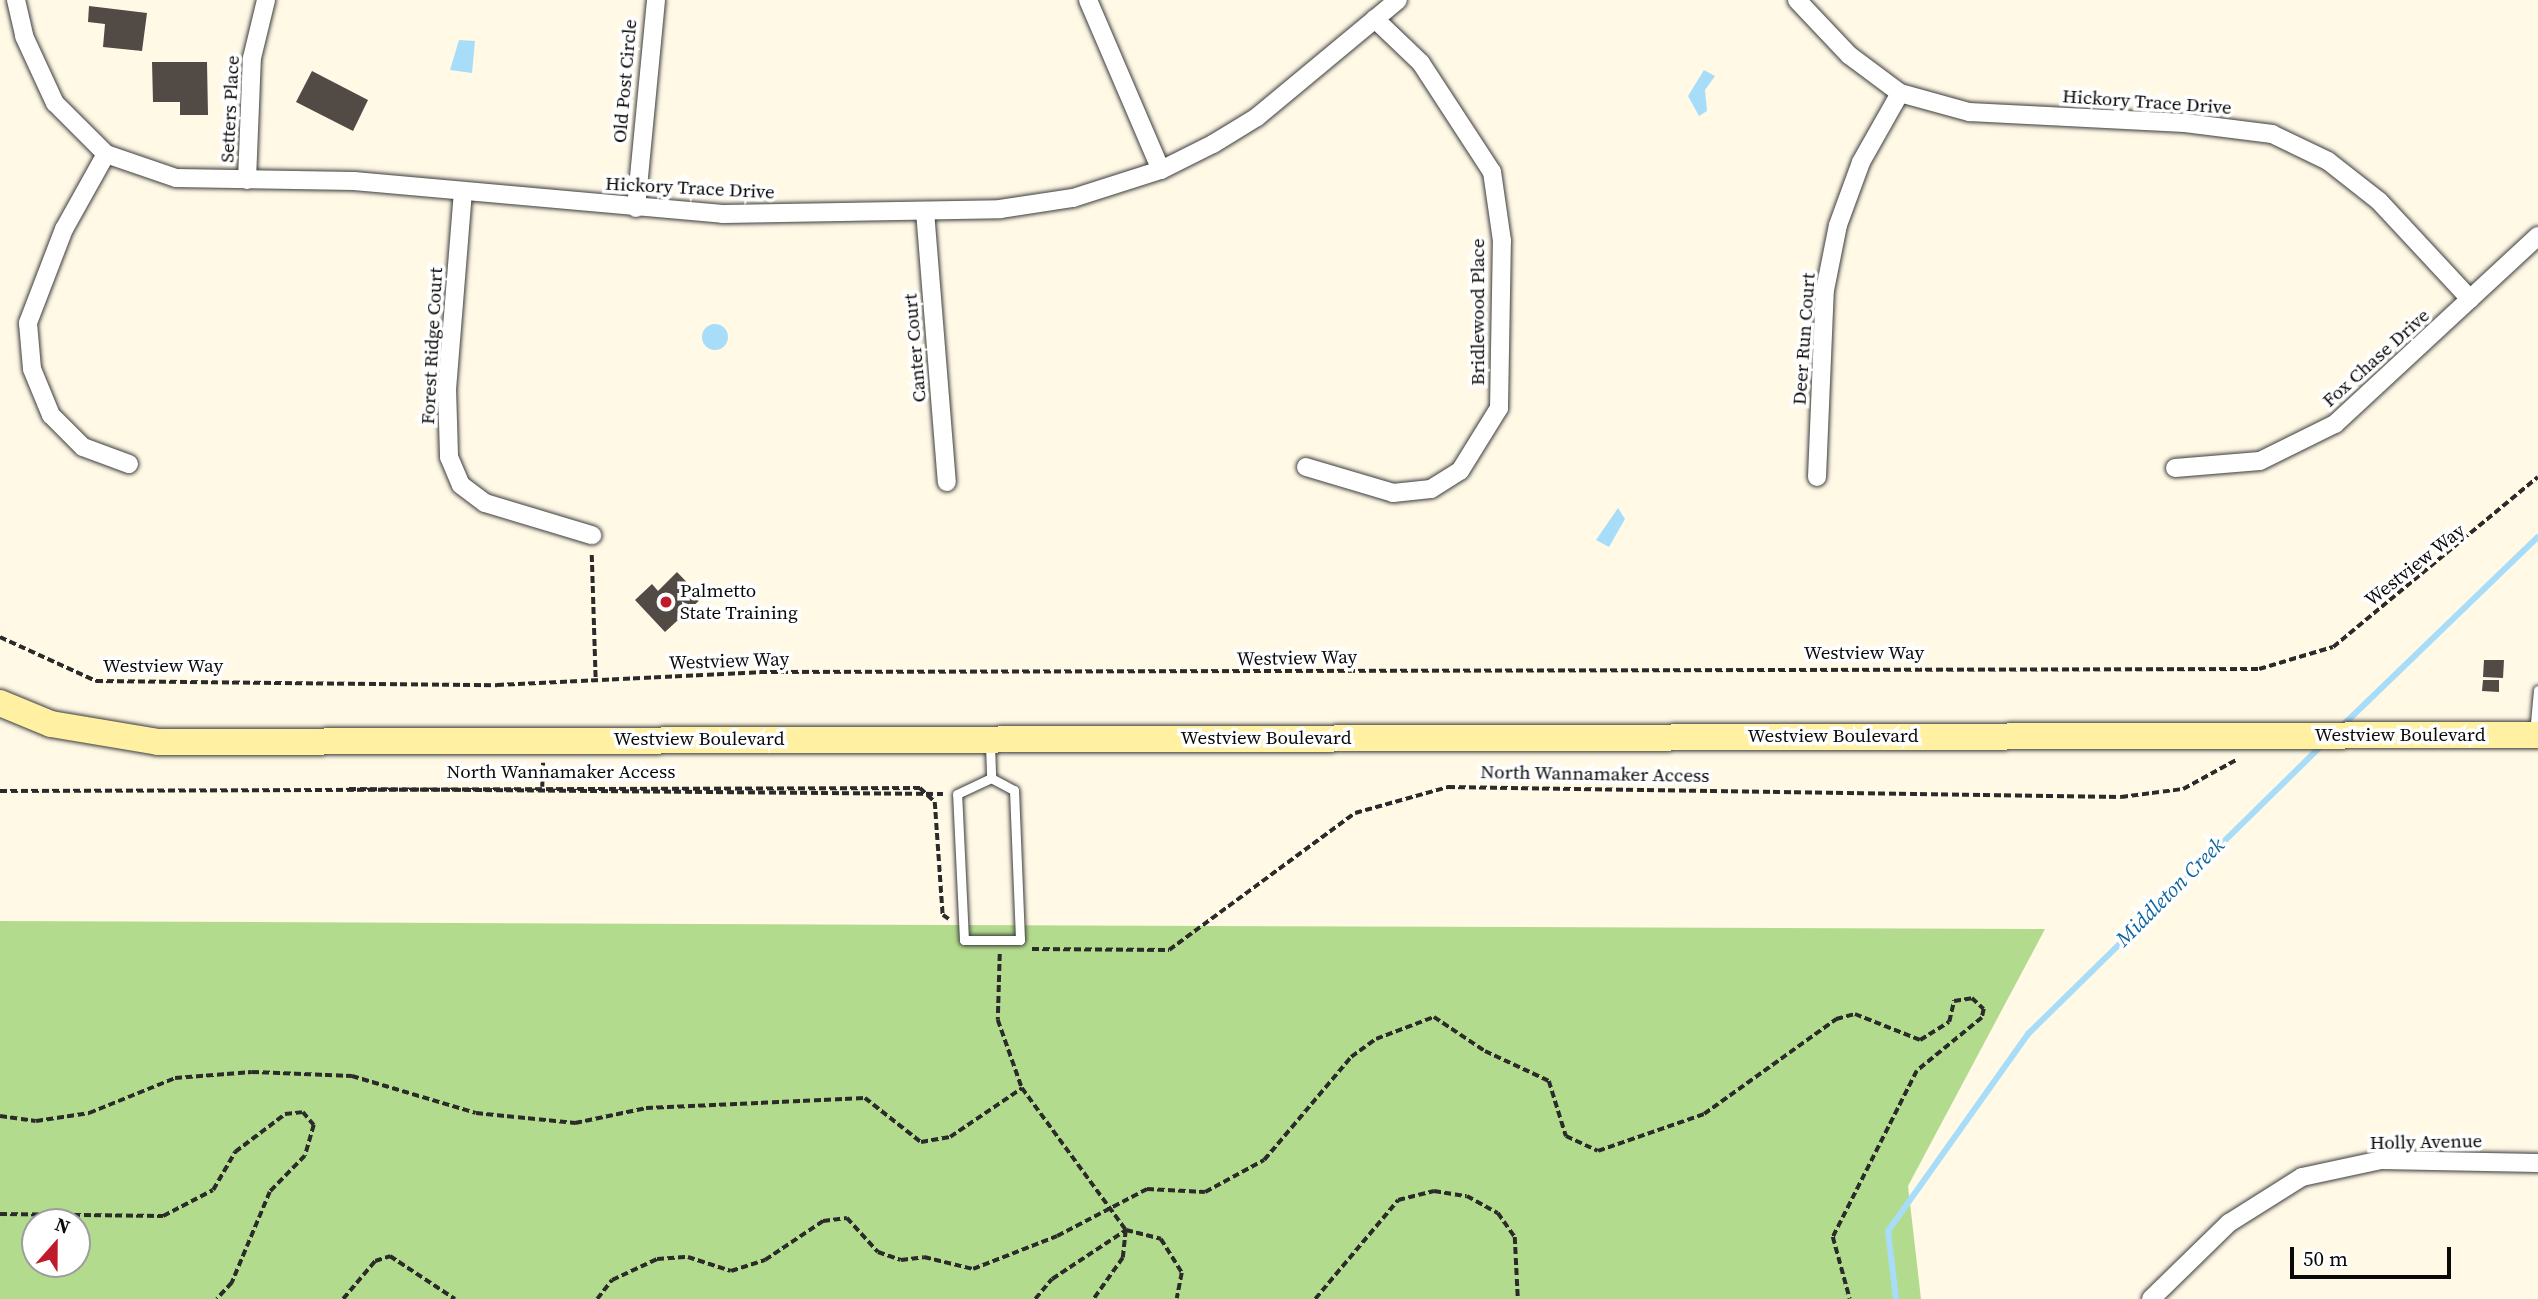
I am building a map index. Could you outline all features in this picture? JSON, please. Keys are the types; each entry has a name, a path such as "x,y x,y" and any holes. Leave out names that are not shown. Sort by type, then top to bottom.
{"street":[{"name":"Hickory Trace Drive","path":"16,0 24,36 55,103 106,154 176,178 463,191 723,214 925,211 1073,198 1161,170 1257,117 1398,0"},
{"name":"Setters Place","path":"247,180 252,58 265,0"},
{"name":"Old Post Circle","path":"636,208 656,0"},
{"path":"1088,0 1161,170"},
{"name":"Hickory Trace Drive","path":"1797,0 1849,55 1900,93 1969,112 2185,123 2272,134 2328,161 2379,201 2470,299"},
{"name":"Bridlewood Place","path":"1306,467 1393,493 1431,489 1460,471 1499,408 1502,241 1492,172 1421,63 1375,19"},
{"name":"Deer Run Court","path":"1817,477 1825,290 1838,225 1861,162 1900,93"},
{"path":"106,154 64,229 27,323 32,369 51,415 83,447 129,464"},
{"name":"Forest Ridge Court","path":"463,191 447,388 449,457 461,485 485,503 592,535"},
{"name":"Canter Court","path":"925,211 947,482"},
{"name":"Fox Chase Drive","path":"2175,468 2260,461 2335,424 2538,236"},
{"name":"Westview Boulevard","path":"0,703 51,724 158,742 2536,735"},
{"name":"Holly Avenue","path":"2151,1299 2229,1223 2302,1177 2381,1160 2538,1163"}],"lane":[{"path":"2536,735 2538,690"},
{"path":"989,738 991,778"},
{"path":"991,778 1014,790 1020,940 964,940 957,794 991,778"}],"path":[{"name":"Westview Way","path":"0,638 96,681 596,680 760,672 2259,669 2333,647 2486,527 2538,477"},
{"path":"592,535 596,680"},
{"name":"North Wannamaker Access","path":"1026,949 1169,950 1355,813 1448,787 2121,797 2183,789 2234,762 2264,735"},
{"path":"0,791 957,794"},
{"path":"927,794 935,802 943,915 963,927"},
{"path":"984,940 1000,949 1013,949"},
{"path":"1000,949 998,1020 1022,1088 1126,1230 1161,1239 1182,1273 1177,1299"},
{"path":"597,1299 612,1280 657,1259 688,1257 731,1271 765,1260 823,1221 846,1218 878,1252 901,1260 924,1257 973,1269 1147,1189 1205,1192 1237,1178 1264,1160 1351,1057 1377,1039 1434,1017 1485,1051 1549,1081 1566,1136 1598,1151 1704,1114 1836,1019 1855,1014 1920,1040 1950,1021 1954,1001 1972,998 1984,1009 1982,1018 1917,1071 1832,1237 1850,1299"},
{"path":"0,1116 36,1121 89,1113 175,1078 264,1073 352,1076 477,1113 575,1123 646,1108 865,1098 920,1142 950,1137 1022,1088"},
{"path":"0,1214 163,1216 213,1190 235,1152 285,1114 303,1112 313,1125 305,1156 270,1192 232,1283 217,1299"},
{"path":"1315,1299 1398,1200 1434,1191 1467,1196 1498,1213 1516,1237 1518,1299"},
{"path":"1035,1299 1052,1279 1126,1230"},
{"path":"1094,1299 1123,1258 1126,1230"},
{"path":"343,1299 375,1261 390,1255 455,1299"}],"green space":[{"path":"0,921 2045,929 1908,1186 1921,1299 0,1299"}],"water":[{"path":"459,40 475,41 472,73 450,70"},
{"path":"1704,70 1715,76 1705,90 1707,111 1699,116 1688,96"},
{"path":"715,324 724,328 728,337 724,346 715,350 706,346 702,337 706,328"},
{"path":"1618,508 1625,519 1609,547 1596,540"}],"building":[{"path":"89,6 147,13 142,51 103,47 105,24 88,22"},
{"path":"152,62 207,62 208,115 180,115 180,102 153,102"},
{"path":"312,71 368,100 353,131 296,102"},
{"path":"677,572 702,598 665,632 635,600 652,584 658,591"},
{"path":"2484,660 2504,660 2503,678 2483,677"},
{"path":"2483,680 2499,680 2499,692 2482,691"}],"waterway":[{"name":"Middleton Creek","path":"2340,728 2538,537"},
{"name":"Middleton Creek","path":"1896,1299 1888,1231 2028,1034 2322,745"}],"place":[{"name":"Palmetto State Training","path":"666,602"}]}
